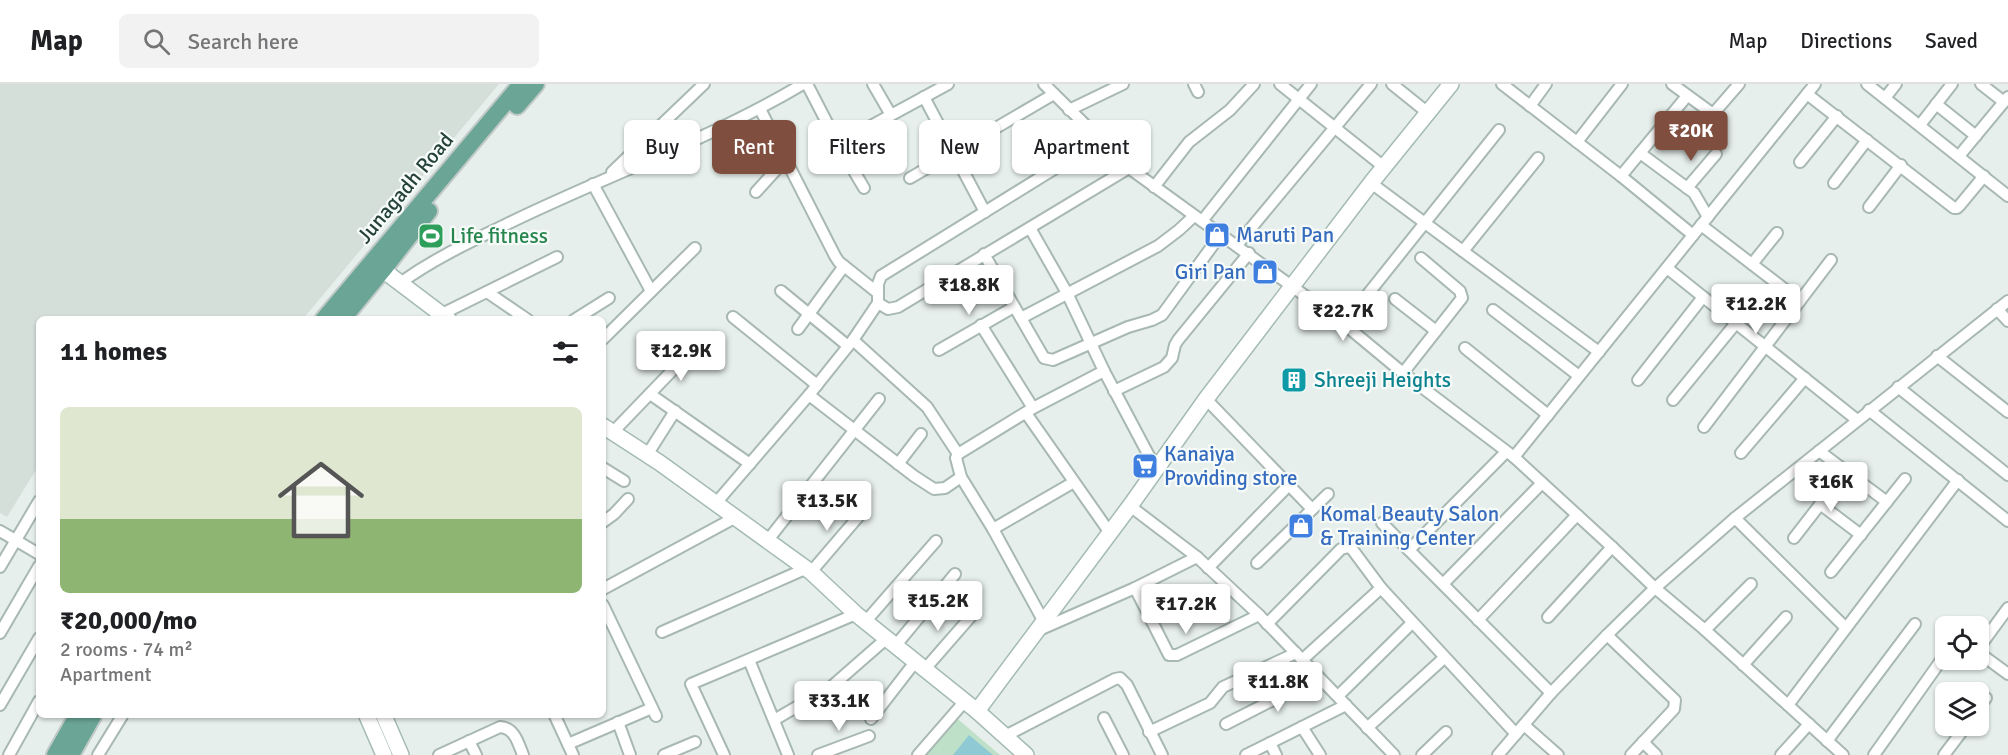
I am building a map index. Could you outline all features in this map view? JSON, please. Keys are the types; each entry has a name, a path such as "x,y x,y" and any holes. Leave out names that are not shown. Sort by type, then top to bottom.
{"main road":[{"name":"Junagadh Road","path":"378,266 521,84"},
{"path":"344,314 378,266 536,84"},
{"path":"55,755 76,718"},
{"path":"71,755 92,718"}],"street":[{"path":"605,178 704,84"},
{"path":"400,283 443,255 605,178 760,109 805,84 825,120"},
{"path":"873,84 891,116"},
{"path":"883,120 948,84"},
{"path":"1044,84 1080,120"},
{"path":"1069,110 1123,84"},
{"path":"1154,187 1190,142 1230,111 1254,84"},
{"path":"1280,84 1384,167"},
{"path":"1021,318 1158,246 1198,218 1311,84"},
{"path":"1238,245 1371,84"},
{"path":"1392,84 1428,113"},
{"path":"977,711 1130,506 1206,399 1371,183 1451,84"},
{"path":"1502,84 1693,235"},
{"path":"1530,106 1546,84"},
{"path":"1577,142 1622,84"},
{"path":"1672,84 1713,114 1738,84"},
{"path":"1409,550 1510,455 1548,415 1815,84"},
{"path":"1867,84 2008,196"},
{"path":"1885,98 1896,84"},
{"path":"1920,125 1952,84"},
{"path":"1959,156 2006,99 1981,84"},
{"path":"1000,126 1053,94"},
{"path":"1807,94 1954,208 1957,208 1984,176"},
{"path":"1621,176 1687,96"},
{"path":"924,97 936,120"},
{"path":"1936,104 1976,136"},
{"path":"760,109 766,120"},
{"path":"1800,162 1837,116"},
{"path":"1344,324 1499,130"},
{"path":"1834,183 1867,140"},
{"path":"1640,153 1697,196 1705,221 1752,264 1800,301"},
{"path":"1687,188 1716,154"},
{"path":"1463,251 1538,158"},
{"path":"1869,207 1901,165"},
{"path":"910,178 919,173"},
{"path":"756,192 772,174"},
{"path":"794,174 836,256 888,309 898,307 1119,174"},
{"path":"856,174 864,188"},
{"path":"965,174 985,212"},
{"path":"716,503 817,386 850,343 878,298 879,279 884,274 1046,174"},
{"path":"1137,174 1238,245 1344,324 1403,373 1510,455 1654,588 1705,630 1843,755"},
{"path":"1371,183 1599,352"},
{"path":"593,184 651,291"},
{"path":"1030,228 1067,293 1114,391 1156,469"},
{"path":"984,254 1044,358 1048,361 1162,315 1221,234"},
{"path":"1752,264 1777,234"},
{"path":"606,336 695,248"},
{"path":"1114,391 1169,362 1178,339 1249,253"},
{"path":"448,316 487,292 557,257"},
{"path":"1403,373 1462,298 1457,288 1421,258"},
{"path":"1704,427 1831,260"},
{"path":"378,266 445,316"},
{"path":"798,329 844,266"},
{"path":"1667,268 1857,420"},
{"path":"781,291 808,315 850,343 927,407 958,454"},
{"path":"487,292 522,316"},
{"path":"1638,380 1703,297"},
{"path":"580,316 609,298"},
{"path":"1395,299 1436,331"},
{"path":"1498,755 1551,693 1654,588 1735,518 2008,301"},
{"path":"939,350 1014,307"},
{"path":"1997,309 2008,321"},
{"path":"1493,310 1579,376"},
{"path":"733,317 817,386"},
{"path":"1673,400 1736,323"},
{"path":"981,325 1029,410 1074,482 1110,533"},
{"path":"1465,348 1548,415"},
{"path":"691,351 650,393 608,429 647,454 808,570 861,617 977,711 1026,755"},
{"path":"1937,356 2008,412"},
{"path":"1041,626 993,529 962,477 956,458 958,454 1029,410 1104,371"},
{"path":"1741,453 1804,378"},
{"path":"1898,387 2008,475"},
{"path":"650,393 750,464"},
{"path":"809,395 934,489 945,488 962,477"},
{"path":"768,540 879,399"},
{"path":"1206,399 1312,509"},
{"path":"1869,410 2008,521"},
{"path":"647,454 675,411"},
{"path":"898,464 921,434"},
{"path":"1819,451 1887,502"},
{"path":"606,470 624,481"},
{"path":"1794,538 1846,471"},
{"path":"1831,572 1905,479"},
{"path":"1788,705 1958,480"},
{"path":"993,529 1074,482"},
{"path":"1443,584 1542,483"},
{"path":"1208,568 1289,485"},
{"path":"1257,563 1328,494"},
{"path":"606,520 628,499"},
{"path":"1820,504 1861,535"},
{"path":"0,567 36,506"},
{"path":"1130,506 1197,558 1259,615 1394,755"},
{"path":"662,632 808,570 864,510"},
{"path":"1478,620 1577,515"},
{"path":"606,587 736,517"},
{"path":"1735,518 1846,628"},
{"path":"1382,523 1551,693"},
{"path":"0,531 36,552"},
{"path":"724,755 691,684 861,617 936,541"},
{"path":"1548,617 1612,547"},
{"path":"1267,624 1345,548 1352,549 1381,588 1412,623 1516,734"},
{"path":"1041,626 1135,588 1197,558"},
{"path":"0,633 36,571"},
{"path":"774,720 831,687 891,642 955,574"},
{"path":"1705,630 1751,584"},
{"path":"1135,588 1169,655 1177,654 1259,615"},
{"path":"1149,732 1210,703 1223,687 1299,657 1381,588"},
{"path":"1989,635 2008,608"},
{"path":"568,744 618,722 654,712 606,611"},
{"path":"871,719 973,614"},
{"path":"1743,665 1786,617"},
{"path":"1338,696 1412,623"},
{"path":"1827,741 1915,624"},
{"path":"1607,634 1675,700 1674,710 1631,755"},
{"path":"0,705 36,643"},
{"path":"1367,728 1444,658"},
{"path":"1989,659 2008,674"},
{"path":"748,660 788,755"},
{"path":"1874,755 1935,669"},
{"path":"1226,724 1318,677"},
{"path":"1005,736 1118,678 1125,682 1162,755"},
{"path":"918,755 965,701"},
{"path":"1246,755 1346,705"},
{"path":"9,755 36,706"},
{"path":"98,755 121,718"},
{"path":"368,718 384,755"},
{"path":"385,718 401,755"},
{"path":"556,718 573,755"},
{"path":"1104,718 1124,755"},
{"path":"618,722 630,755"},
{"path":"1524,724 1558,755"},
{"path":"1781,755 1809,724"},
{"path":"439,755 497,727 505,727 513,733 523,755"},
{"path":"1302,727 1320,755"},
{"path":"1422,755 1446,732"},
{"path":"818,755 869,736"},
{"path":"1944,755 1958,736"},
{"path":"469,741 476,755"},
{"path":"664,755 695,742"},
{"path":"1643,742 1656,755"},
{"path":"1270,743 1276,755"}],"shaded area":[{"path":"0,84 499,84 306,316 36,316 36,470 7,517 0,513"}],"green space":[{"path":"953,715 1000,755 920,755"}],"water":[{"path":"969,735 993,755 953,755"}],"place":[{"name":"Maruti Pan","path":"1217,235"},
{"name":"Life fitness","path":"431,236"},
{"name":"Giri Pan","path":"1265,272"},
{"name":"Shreeji Heights","path":"1294,380"},
{"name":"Kanaiya Providing store","path":"1145,466"},
{"name":"Komal Beauty Salon & Training Center","path":"1301,526"}]}
